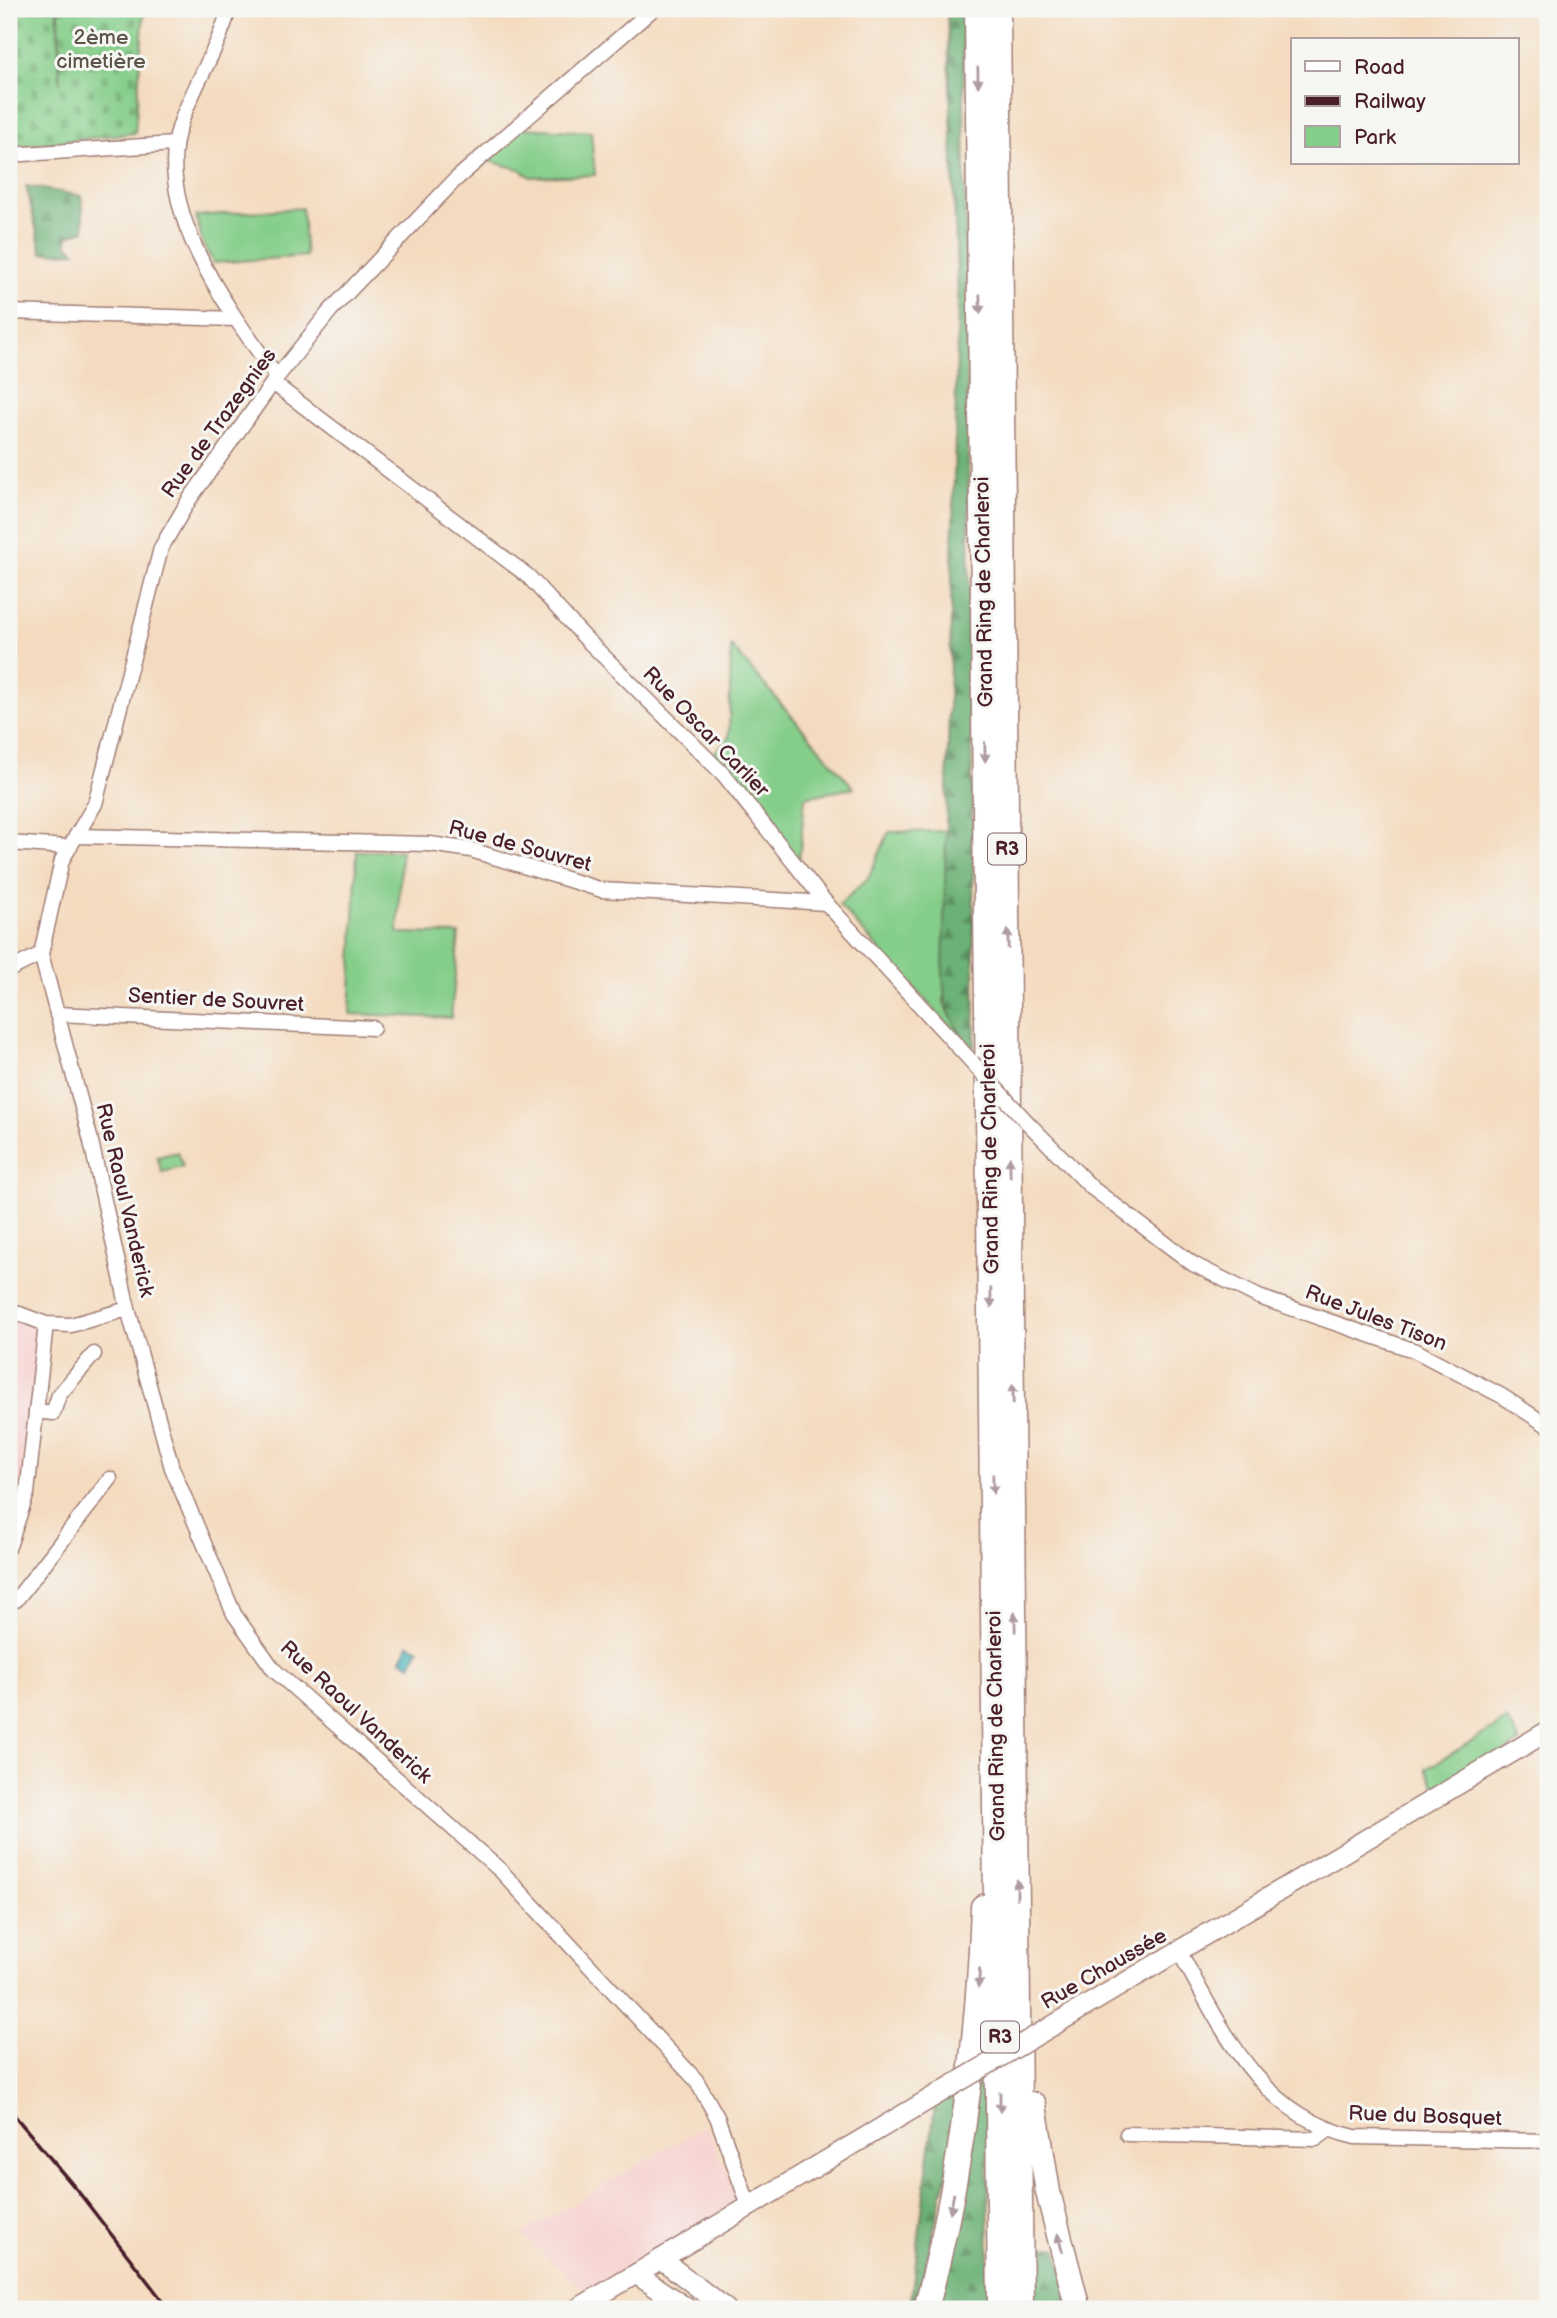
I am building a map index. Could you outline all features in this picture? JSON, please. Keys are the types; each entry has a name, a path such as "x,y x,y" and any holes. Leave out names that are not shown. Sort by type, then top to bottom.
{"highway":[{"name":"Grand Ring de Charleroi","path":"977,9 997,1765 1000,2309"},
{"name":"Grand Ring de Charleroi","path":"998,9 1021,2309"},
{"path":"926,2309 952,2204 965,2126 981,1940 986,1789 997,1765"},
{"path":"1019,2030 1030,2073 1048,2192 1078,2309"}],"main road":[{"name":"Rue Chaussée","path":"577,2309 1548,1731"},
{"path":"661,2259 726,2309"},
{"path":"636,2274 688,2309"}],"street":[{"path":"9,155 174,144 181,121 224,28 229,9"},
{"name":"Rue de Trazegnies","path":"41,954 72,842 95,804 161,548 174,521 275,380 330,311 455,180 653,9"},
{"name":"Rue Oscar Carlier","path":"174,144 176,181 194,246 275,380 528,576 587,640 724,775 826,903 1026,1121 1092,1188"},
{"path":"9,312 236,319"},
{"name":"Rue de Souvret","path":"9,842 430,844 483,854 602,890 826,903"},
{"path":"9,970 41,954"},
{"name":"Rue Raoul Vanderick","path":"41,954 90,1137 128,1309 172,1468 234,1614 274,1670 501,1871 696,2080 717,2117 748,2206"},
{"name":"Sentier de Souvret","path":"57,1014 373,1028"},
{"name":"Rue Jules Tison","path":"1092,1188 1193,1264 1258,1297 1416,1351 1502,1396 1548,1426"},
{"path":"9,1310 46,1324 71,1325 128,1309"},
{"path":"9,1546 27,1493 46,1324"},
{"path":"36,1411 53,1413 59,1395 94,1354"},
{"path":"9,1599 16,1600 110,1479"},
{"name":"Rue du Bosquet","path":"1179,1951 1242,2060 1259,2082 1300,2116 1327,2131 1355,2137 1548,2141"},
{"path":"1127,2134 1316,2139 1327,2131"}],"shaded area":[{"path":"9,1310 46,1324 23,1510 9,1508"},
{"path":"706,2125 740,2203 588,2292 522,2234"}],"green space":[{"name":"2ème cimetière","path":"9,9 57,9 60,84 59,9 144,9 135,133 9,147"},
{"path":"947,9 963,9 975,1045 972,1048 958,1030 950,1013 943,974 958,298"},
{"path":"521,128 591,132 595,175 531,177 519,169 488,161"},
{"path":"26,186 82,196 84,230 68,236 67,244 76,252 42,253"},
{"path":"302,208 306,256 214,263 203,245 196,216"},
{"path":"731,646 854,788 805,797 799,861 711,756 729,737"},
{"path":"948,831 944,1003 960,1034 958,1036 839,905 868,878 889,832"},
{"path":"357,851 401,851 398,933 459,934 451,1018 350,1014"},
{"path":"178,1152 183,1167 162,1172 157,1157"},
{"path":"1507,1720 1520,1742 1437,1791 1426,1769"},
{"path":"988,2082 989,2309 933,2309 976,2084"},
{"path":"959,2092 950,2161 915,2309 910,2309 935,2105"},
{"path":"1056,2247 1073,2309 1032,2309 1032,2248"}],"water":[{"path":"409,1644 419,1649 411,1665 401,1659"}],"railway":[{"path":"9,2109 77,2190 169,2309"}]}
